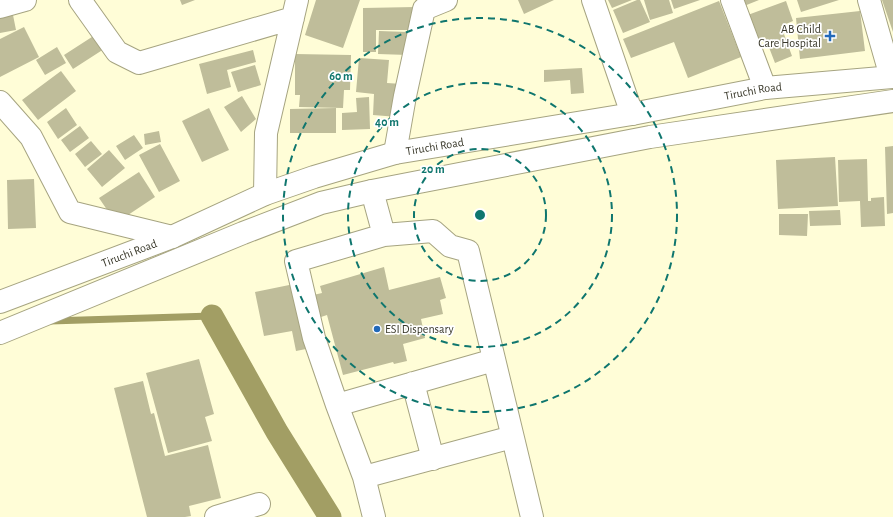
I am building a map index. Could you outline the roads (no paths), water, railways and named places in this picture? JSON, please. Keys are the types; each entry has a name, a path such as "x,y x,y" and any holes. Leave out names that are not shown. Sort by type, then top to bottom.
{"main road":[{"path":"0,7 25,0"},
{"path":"80,0 117,52 139,63 295,9"},
{"path":"395,152 405,96 424,9 446,0"},
{"path":"593,0 632,114"},
{"path":"732,0 765,88"},
{"path":"869,0 892,77"},
{"path":"265,194 266,132 295,9"},
{"name":"Tiruchi Road","path":"0,302 172,236 265,194 395,152 632,114 765,88 892,77"},
{"path":"0,332 243,233 321,203 372,191 650,137 893,101"},
{"path":"0,102 31,137 70,212 172,236"},
{"path":"372,191 384,235"},
{"path":"374,517 364,477 314,338 296,261 384,235 433,232 450,246 468,251 532,517"},
{"path":"337,405 494,360"},
{"path":"413,383 433,459"},
{"path":"364,477 512,437"},
{"path":"216,517 259,504"}],"waterway":[{"path":"50,321 212,316"},
{"path":"212,316 277,432 330,517"}],"place":[{"name":"AB Child Care Hospital","path":"830,36"},
{"name":"ESI Dispensary","path":"377,329"}]}
